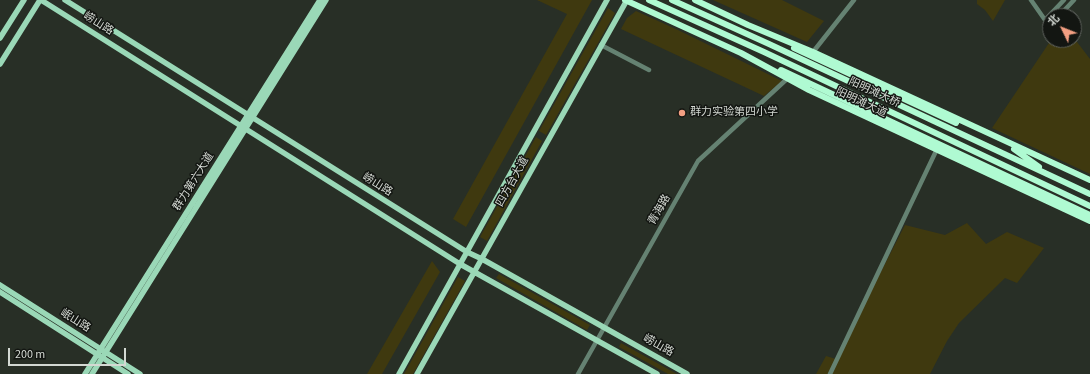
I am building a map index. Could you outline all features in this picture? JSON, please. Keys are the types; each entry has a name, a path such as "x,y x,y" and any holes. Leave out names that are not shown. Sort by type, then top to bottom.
{"highway":[{"name":"阳明滩大道","path":"626,0 741,53 816,93 1090,220"},
{"name":"阳明滩大桥","path":"649,0 764,52 1090,206"},
{"name":"阳明滩大桥","path":"672,0 1090,194"},
{"path":"695,0 813,52 1090,180"},
{"path":"752,26 813,58 1090,184"},
{"path":"741,53 1090,215"},
{"path":"1014,149 1052,176"},
{"path":"1000,173 1045,184"}],"main road":[{"path":"0,38 24,0"},
{"path":"0,64 41,0"},
{"name":"崂山路","path":"41,0 460,264 657,374"},
{"name":"崂山路","path":"64,0 467,252 687,374"},
{"name":"群力第六大道","path":"92,374 103,350 243,127 320,0"},
{"name":"群力第六大道","path":"249,117 326,0"},
{"name":"四方台大道","path":"399,374 607,0"},
{"name":"四方台大道","path":"417,374 626,0"},
{"name":"岷山路","path":"0,285 140,374"},
{"name":"岷山路","path":"0,292 128,374"},
{"name":"群力第六大道","path":"86,374 100,356"}],"street":[{"path":"813,52 854,0"},
{"path":"1031,0 1042,16"},
{"path":"1056,8 1064,0"},
{"path":"1066,8 1074,0"},
{"path":"601,45 649,70"},
{"name":"青海路","path":"578,374 698,161 788,78"},
{"path":"830,374 937,149"}],"shaded area":[{"path":"537,0 592,0 466,227 453,219 567,14"},
{"path":"713,0 782,0 824,21 807,42"},
{"path":"977,0 1005,0 993,21 985,10 977,4"},
{"path":"608,8 615,13 546,135 539,131"},
{"path":"636,11 782,81 764,96 621,29 627,18"},
{"path":"1046,48 1082,48 1090,59 1090,174 992,128"},
{"path":"536,137 542,141 487,241 480,237"},
{"path":"967,223 986,244 1007,232 1044,248 1017,283 1005,278 959,323 947,341 930,374 816,374 826,356 836,359 905,225 945,235"},
{"path":"432,261 440,272 382,374 367,374"},
{"path":"499,274 590,325 587,330 496,278"},
{"path":"458,277 465,281 413,374 404,374"},
{"path":"621,343 677,374 668,374 619,347"}],"place":[{"name":"群力实验第四小学","path":"682,113"}]}
